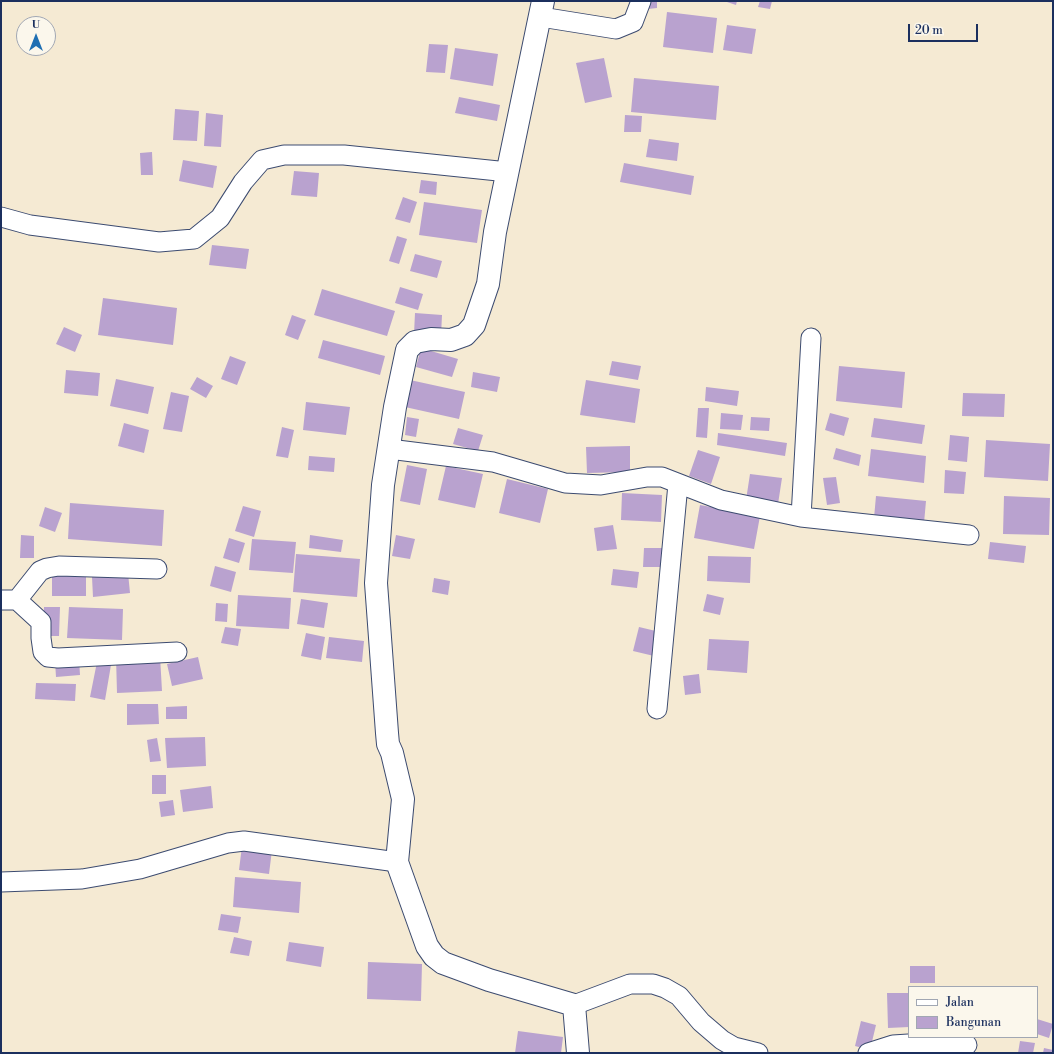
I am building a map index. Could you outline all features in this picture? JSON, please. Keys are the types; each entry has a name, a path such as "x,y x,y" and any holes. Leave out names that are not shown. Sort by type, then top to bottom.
{"street":[{"path":"641,1 633,22 616,29 542,9 495,232 488,284 474,325 465,335 451,340 431,339 415,342 407,350 395,407 390,449 383,485 376,583 388,744 392,753 404,800 397,862 427,946 434,956 443,963 489,980 574,1005 630,984 653,984 665,988 678,996 701,1022 722,1040 734,1047 758,1053"},
{"path":"1,217 30,225 159,242 194,239 220,218 243,182 262,160 284,155 344,155 508,172"},
{"path":"801,518 811,338"},
{"path":"390,449 494,462 565,483 600,485 647,478 662,478 721,500 801,518 969,535"},
{"path":"657,709 678,484"},
{"path":"157,569 58,566 47,568 40,571 9,600 40,619 42,622 43,652 48,656 58,658 177,652"},
{"path":"1,882 82,879 140,869 228,843 244,841 397,862"},
{"path":"574,1005 578,1053"},
{"path":"868,1053 894,1045 924,1043 967,1045"}],"building":[{"path":"648,1 657,1 657,8 648,9"},
{"path":"724,1 737,1 736,5"},
{"path":"760,1 772,1 770,9 758,7"},
{"path":"667,12 717,18 713,53 663,47"},
{"path":"727,25 756,29 752,54 723,50"},
{"path":"429,44 448,45 445,73 426,72"},
{"path":"455,48 498,54 493,86 450,79"},
{"path":"604,58 612,97 585,103 576,63"},
{"path":"634,78 719,86 716,120 631,112"},
{"path":"459,97 500,105 497,121 455,113"},
{"path":"175,109 199,111 197,141 173,140"},
{"path":"206,113 223,115 221,147 204,146"},
{"path":"625,115 642,116 641,132 624,132"},
{"path":"649,139 679,143 677,161 646,157"},
{"path":"152,152 153,175 141,175 140,153"},
{"path":"183,160 217,166 213,188 179,181"},
{"path":"624,163 694,176 691,195 620,182"},
{"path":"294,171 319,173 317,197 291,195"},
{"path":"421,180 437,182 436,195 419,193"},
{"path":"403,197 417,202 410,223 395,219"},
{"path":"424,202 482,210 477,243 419,235"},
{"path":"397,236 407,239 399,264 389,261"},
{"path":"212,245 249,249 246,269 209,265"},
{"path":"415,254 442,261 437,278 410,271"},
{"path":"400,287 423,294 418,310 395,303"},
{"path":"322,289 395,311 387,336 314,315"},
{"path":"103,298 177,308 173,345 98,335"},
{"path":"415,313 442,315 441,336 414,334"},
{"path":"292,315 306,320 298,340 285,335"},
{"path":"64,327 82,335 75,352 56,344"},
{"path":"323,340 385,356 380,375 318,358"},
{"path":"421,348 458,359 452,377 416,367"},
{"path":"230,356 246,362 237,385 221,379"},
{"path":"612,361 641,366 638,380 609,375"},
{"path":"839,366 905,372 902,408 836,401"},
{"path":"66,370 100,373 98,396 64,393"},
{"path":"473,372 500,377 497,392 471,387"},
{"path":"197,377 213,386 206,398 190,389"},
{"path":"116,379 154,387 148,414 110,406"},
{"path":"410,380 465,392 459,419 405,407"},
{"path":"586,380 640,389 635,423 580,415"},
{"path":"706,387 739,391 737,406 705,401"},
{"path":"171,392 189,396 182,432 163,429"},
{"path":"963,393 1005,394 1004,417 962,416"},
{"path":"306,402 350,407 346,435 303,430"},
{"path":"698,408 709,408 707,438 696,437"},
{"path":"721,413 743,415 741,430 720,429"},
{"path":"830,413 849,418 844,436 825,430"},
{"path":"407,417 419,419 416,437 405,435"},
{"path":"751,417 770,418 769,431 750,430"},
{"path":"874,418 925,425 922,444 871,437"},
{"path":"124,423 149,430 144,453 118,446"},
{"path":"282,427 294,430 288,458 276,456"},
{"path":"458,428 483,435 478,451 453,444"},
{"path":"718,433 787,443 785,456 717,445"},
{"path":"950,435 969,437 967,462 948,460"},
{"path":"986,440 1050,444 1048,481 984,477"},
{"path":"630,446 630,472 587,473 586,447"},
{"path":"836,448 861,455 859,466 833,459"},
{"path":"871,449 926,456 924,483 868,476"},
{"path":"698,450 720,457 711,484 689,476"},
{"path":"309,456 335,458 334,472 308,470"},
{"path":"407,465 427,469 420,505 400,501"},
{"path":"446,466 483,474 475,508 438,500"},
{"path":"945,470 966,472 964,494 944,493"},
{"path":"750,474 782,478 778,504 746,500"},
{"path":"836,477 840,503 827,505 823,478"},
{"path":"507,479 548,489 540,523 499,513"},
{"path":"622,493 662,495 661,522 621,520"},
{"path":"876,496 926,501 924,523 874,518"},
{"path":"1004,496 1050,498 1049,535 1003,534"},
{"path":"70,503 164,510 162,546 68,539"},
{"path":"700,505 760,516 754,549 694,538"},
{"path":"243,506 261,511 254,537 235,531"},
{"path":"45,507 62,513 55,532 39,526"},
{"path":"613,525 617,549 597,551 594,528"},
{"path":"21,535 34,536 34,558 20,558"},
{"path":"310,535 343,540 341,552 309,548"},
{"path":"396,535 415,539 410,559 392,556"},
{"path":"229,538 245,543 239,563 223,558"},
{"path":"252,539 296,542 293,573 249,570"},
{"path":"990,542 1026,546 1024,563 988,559"},
{"path":"644,548 665,548 665,567 643,567"},
{"path":"296,554 360,559 357,597 293,592"},
{"path":"708,556 751,557 750,583 707,581"},
{"path":"215,566 236,572 231,592 210,586"},
{"path":"613,569 639,572 637,588 611,585"},
{"path":"52,571 86,571 86,596 52,596"},
{"path":"128,573 130,593 93,597 92,577"},
{"path":"434,578 450,581 448,595 432,592"},
{"path":"707,594 724,598 720,615 703,611"},
{"path":"238,595 291,598 289,629 236,626"},
{"path":"301,599 328,603 324,628 297,624"},
{"path":"216,603 228,604 227,622 215,621"},
{"path":"44,607 60,607 59,636 43,636"},
{"path":"69,607 123,609 122,640 67,638"},
{"path":"225,627 241,629 238,646 221,643"},
{"path":"639,627 660,632 654,656 633,651"},
{"path":"306,633 325,637 321,660 301,656"},
{"path":"329,637 364,641 362,662 326,658"},
{"path":"709,639 749,641 747,673 707,670"},
{"path":"160,656 162,691 117,693 116,657"},
{"path":"198,657 203,679 172,686 167,664"},
{"path":"79,659 80,675 56,677 55,661"},
{"path":"97,662 111,665 105,700 90,697"},
{"path":"699,674 701,693 685,695 683,676"},
{"path":"36,683 76,684 75,701 35,699"},
{"path":"127,704 158,704 159,724 127,725"},
{"path":"187,706 187,719 166,719 166,707"},
{"path":"205,737 206,766 167,768 165,738"},
{"path":"157,738 161,761 150,762 147,740"},
{"path":"152,775 166,775 166,794 152,794"},
{"path":"211,786 213,808 183,812 180,790"},
{"path":"173,800 175,815 161,817 159,802"},
{"path":"242,846 272,850 269,874 239,870"},
{"path":"235,877 301,882 299,913 233,907"},
{"path":"221,914 241,917 238,933 218,930"},
{"path":"234,937 252,941 249,956 230,953"},
{"path":"289,942 324,947 321,967 286,961"},
{"path":"368,962 422,964 421,1001 367,999"},
{"path":"910,966 935,966 935,983 910,983"},
{"path":"887,993 908,993 908,1027 888,1028"},
{"path":"1038,1019 1053,1024 1049,1038 1038,1034"},
{"path":"861,1021 876,1025 870,1050 855,1046"},
{"path":"518,1031 563,1037 561,1053 515,1053"},
{"path":"1020,1041 1035,1043 1033,1053 1018,1053"},
{"path":"1044,1048 1053,1050 1053,1053 1043,1053"}]}
